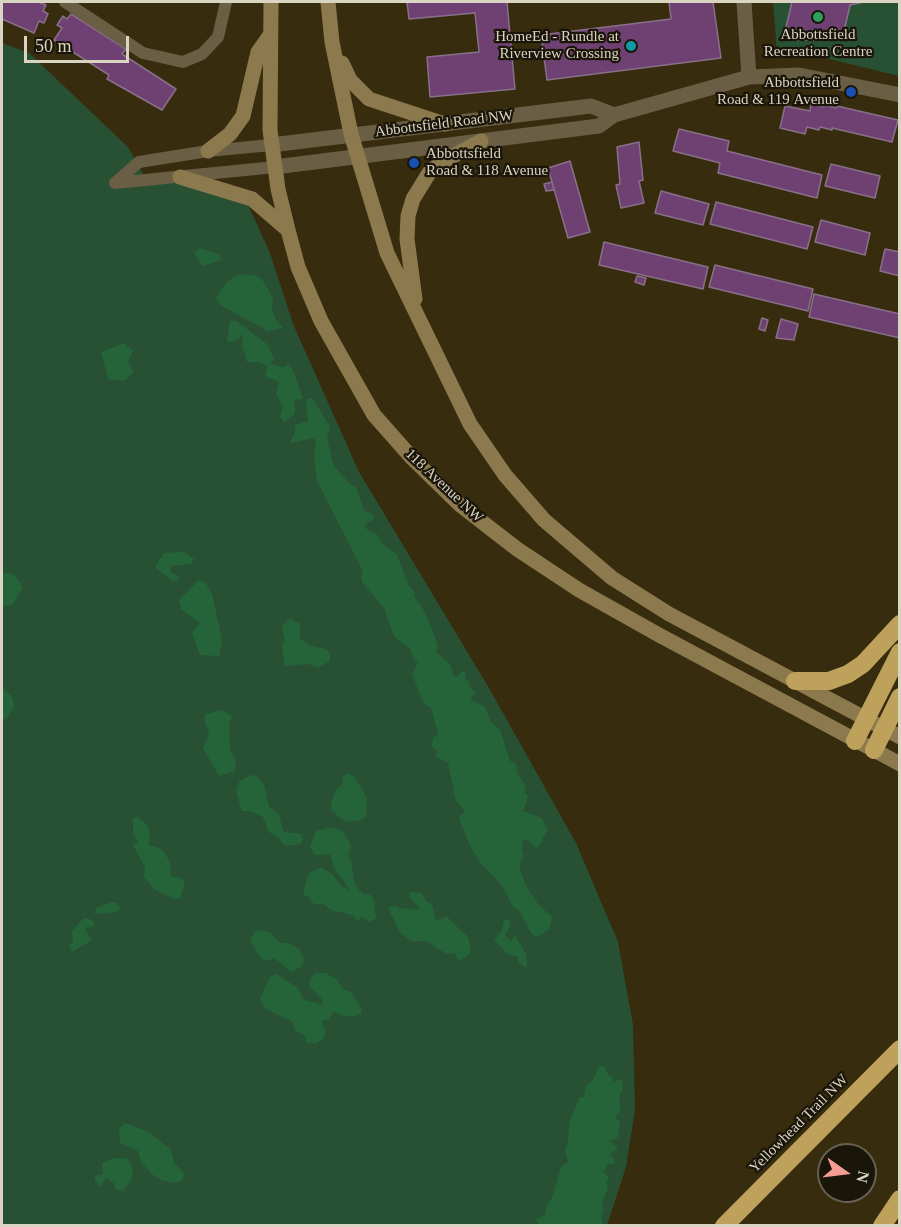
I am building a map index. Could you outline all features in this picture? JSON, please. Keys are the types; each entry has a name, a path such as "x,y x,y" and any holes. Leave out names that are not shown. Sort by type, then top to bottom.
{"highway":[{"path":"795,681 828,681 848,674 863,664 900,624"},
{"path":"855,741 900,652"},
{"path":"874,750 892,733 900,697"},
{"path":"830,1118 869,1066 900,1034"},
{"name":"Yellowhead Trail NW","path":"724,1226 900,1049"},
{"path":"882,1226 900,1199"}],"main road":[{"name":"118 Avenue NW","path":"271,2 271,145 288,230 298,267 321,321 374,415 412,458 459,504 517,549 579,590 900,764"},
{"path":"328,2 332,42 356,156 387,253 470,424 505,475 544,520 572,546 636,594 892,733"},
{"path":"208,151 230,134 243,116 258,52 270,35"},
{"path":"332,42 350,80 369,99 445,124"},
{"path":"417,317 407,239 408,216 412,199 429,173 442,162 481,141"},
{"path":"180,177 252,199 288,230"}],"street":[{"path":"65,2 143,53 183,62 202,54 218,37 226,2"},
{"path":"744,2 749,77"},
{"name":"Abbottsfield Road NW","path":"275,167 599,126 615,115 749,77 799,75 900,95"},
{"name":"Abbottsfield Road NW","path":"271,145 591,106 615,115"},
{"path":"271,145 208,151 139,162 115,183 275,167"}],"green space":[{"path":"773,2 899,2 899,76 805,53 777,51"},
{"path":"2,43 29,53 128,147 144,176 177,183 248,205 270,253 293,324 359,472 489,688 576,843 618,942 633,1025 635,1110 626,1167 607,1225 2,1226"},
{"path":"200,248 220,255 221,260 203,266 194,253"},
{"path":"240,274 257,276 263,281 273,298 272,310 276,320 283,328 268,331 222,306 216,298 229,280"},
{"path":"230,321 236,321 267,344 274,359 271,364 284,367 288,364 292,368 303,399 294,400 295,413 284,423 280,416 283,407 276,393 279,382 267,377 265,374 268,366 260,362 247,362 242,345 243,336 233,342 227,341"},
{"path":"124,343 133,351 128,361 133,372 125,380 111,380 108,378 101,352"},
{"path":"308,398 313,399 330,427 327,437 333,465 351,485 356,487 364,510 373,515 374,519 365,524 365,528 379,536 381,542 397,555 409,586 415,592 414,596 424,611 436,640 438,648 435,651 451,666 453,676 458,677 461,672 465,672 465,679 470,682 469,685 475,693 470,699 485,707 491,722 500,730 510,761 516,764 517,773 526,786 524,791 528,796 523,811 542,818 548,830 542,838 543,842 536,848 526,839 523,841 524,856 519,865 526,886 538,904 552,917 549,929 537,937 531,933 501,884 482,865 470,846 459,818 465,811 456,801 448,763 435,757 437,751 432,746 433,738 438,734 431,708 423,702 412,674 418,663 414,660 411,650 394,636 384,608 362,582 363,571 317,481 314,438 289,443 295,434 295,425 308,421 306,401"},
{"path":"184,552 194,559 191,564 171,566 170,571 180,578 176,581 173,582 155,567 164,553"},
{"path":"2,573 14,574 23,587 13,604 2,607"},
{"path":"199,580 205,582 212,594 222,640 219,656 200,655 192,633 200,623 181,609 179,600"},
{"path":"290,618 300,624 300,639 311,646 326,649 330,653 330,661 319,667 307,664 285,666 282,646 285,640 282,626"},
{"path":"2,687 12,697 14,706 6,719 2,720"},
{"path":"222,710 232,716 229,725 230,750 236,760 235,771 219,776 203,748 209,734 204,719 206,714"},
{"path":"348,773 354,776 367,798 367,803 366,816 361,820 346,822 332,811 331,803 336,790 343,783 343,776"},
{"path":"250,775 256,776 264,785 269,807 278,813 284,832 301,834 303,840 300,844 285,846 278,837 269,832 263,817 250,811 242,811 236,791 239,782"},
{"path":"138,817 146,824 150,832 149,845 161,849 170,862 171,877 182,878 185,882 180,899 155,890 144,877 145,867 133,845 138,842 133,833 133,818"},
{"path":"331,827 342,831 349,841 351,846 348,856 351,860 355,885 363,894 371,895 376,904 374,908 376,918 369,922 361,916 360,920 357,920 352,915 331,910 324,904 314,904 308,896 303,895 308,874 321,867 332,874 342,887 350,890 334,868 330,854 315,855 310,847 316,831"},
{"path":"410,892 421,893 427,902 432,904 436,920 447,917 468,937 471,952 467,956 459,961 455,954 445,953 426,941 411,941 400,932 388,908 395,905 400,908 417,910 419,907 410,898"},
{"path":"116,902 121,909 116,912 95,914 97,907"},
{"path":"84,918 92,920 95,925 85,929 92,940 72,952 69,946 73,941 72,931"},
{"path":"504,920 509,920 511,924 505,936 511,941 515,935 526,954 527,968 519,963 517,956 509,955 494,940 502,931"},
{"path":"256,930 270,932 280,943 289,943 300,950 305,961 302,966 292,972 274,958 267,961 261,958 250,941"},
{"path":"316,973 326,973 337,980 343,989 351,992 362,1010 361,1014 355,1016 343,1016 334,1012 328,1020 323,1020 322,1024 326,1031 323,1039 316,1044 307,1043 306,1037 294,1029 293,1022 268,1010 261,1003 260,998 270,977 276,974 298,988 304,1000 324,1005 321,998 309,986 310,979"},
{"path":"599,1066 604,1066 608,1075 612,1076 613,1084 619,1079 622,1080 623,1090 619,1096 621,1108 615,1119 620,1120 618,1137 610,1141 618,1149 609,1154 615,1160 614,1163 607,1165 603,1172 610,1178 606,1180 608,1187 601,1205 604,1209 601,1218 603,1225 539,1225 536,1220 546,1214 546,1206 552,1198 561,1167 568,1162 565,1150 568,1143 569,1123 580,1097 584,1097 586,1086 593,1080"},
{"path":"125,1123 149,1132 171,1150 174,1163 185,1174 182,1180 177,1183 161,1180 141,1162 138,1151 120,1143 119,1129"},
{"path":"114,1158 127,1158 133,1170 131,1181 123,1191 115,1189 115,1184 106,1178 101,1187 95,1180 95,1176 103,1174 102,1163"}],"building":[{"path":"2,2 38,2 46,5 43,11 48,14 44,23 39,21 34,33 2,19"},
{"name":"HomeEd - Rundle at Riverview Crossing","path":"407,2 507,2 515,89 430,97 427,57 479,52 475,13 409,19"},
{"name":"HomeEd - Rundle at Riverview Crossing","path":"669,2 713,2 721,58 547,80 541,35 671,19"},
{"name":"Abbottsfield Recreation Centre","path":"792,2 864,2 850,5 842,40 821,35 819,40 795,40 795,29 786,27"},
{"path":"71,14 126,49 122,54 176,89 162,110 107,79 109,75 54,40 62,28 57,25 63,16 67,19"},
{"path":"811,104 836,108 837,106 898,120 892,142 832,128 832,130 820,127 819,130 807,127 805,134 780,128 785,106 810,111"},
{"path":"679,129 729,141 727,151 822,175 817,198 718,173 720,163 673,151"},
{"path":"639,142 643,180 639,181 644,203 621,208 616,185 620,184 617,147"},
{"path":"570,161 590,232 568,238 548,168"},
{"path":"831,164 880,176 875,198 825,186"},
{"path":"552,182 554,190 546,191 544,184"},
{"path":"661,191 709,204 703,225 655,213"},
{"path":"716,202 813,227 807,249 710,224"},
{"path":"821,220 870,233 865,255 815,242"},
{"path":"604,242 708,267 703,289 599,265"},
{"path":"885,249 900,252 900,276 880,271"},
{"path":"715,265 813,289 808,311 709,287"},
{"path":"637,276 646,278 644,285 635,282"},
{"path":"814,294 900,314 900,338 809,317"},
{"path":"762,318 768,320 765,331 759,329"},
{"path":"781,319 798,324 794,340 776,338"}],"place":[{"name":"Abbottsfield Recreation Centre","path":"818,17"},
{"name":"HomeEd - Rundle at Riverview Crossing","path":"631,46"},
{"name":"Abbottsfield Road & 119 Avenue","path":"851,92"},
{"name":"Abbottsfield Road & 118 Avenue","path":"414,163"}]}
